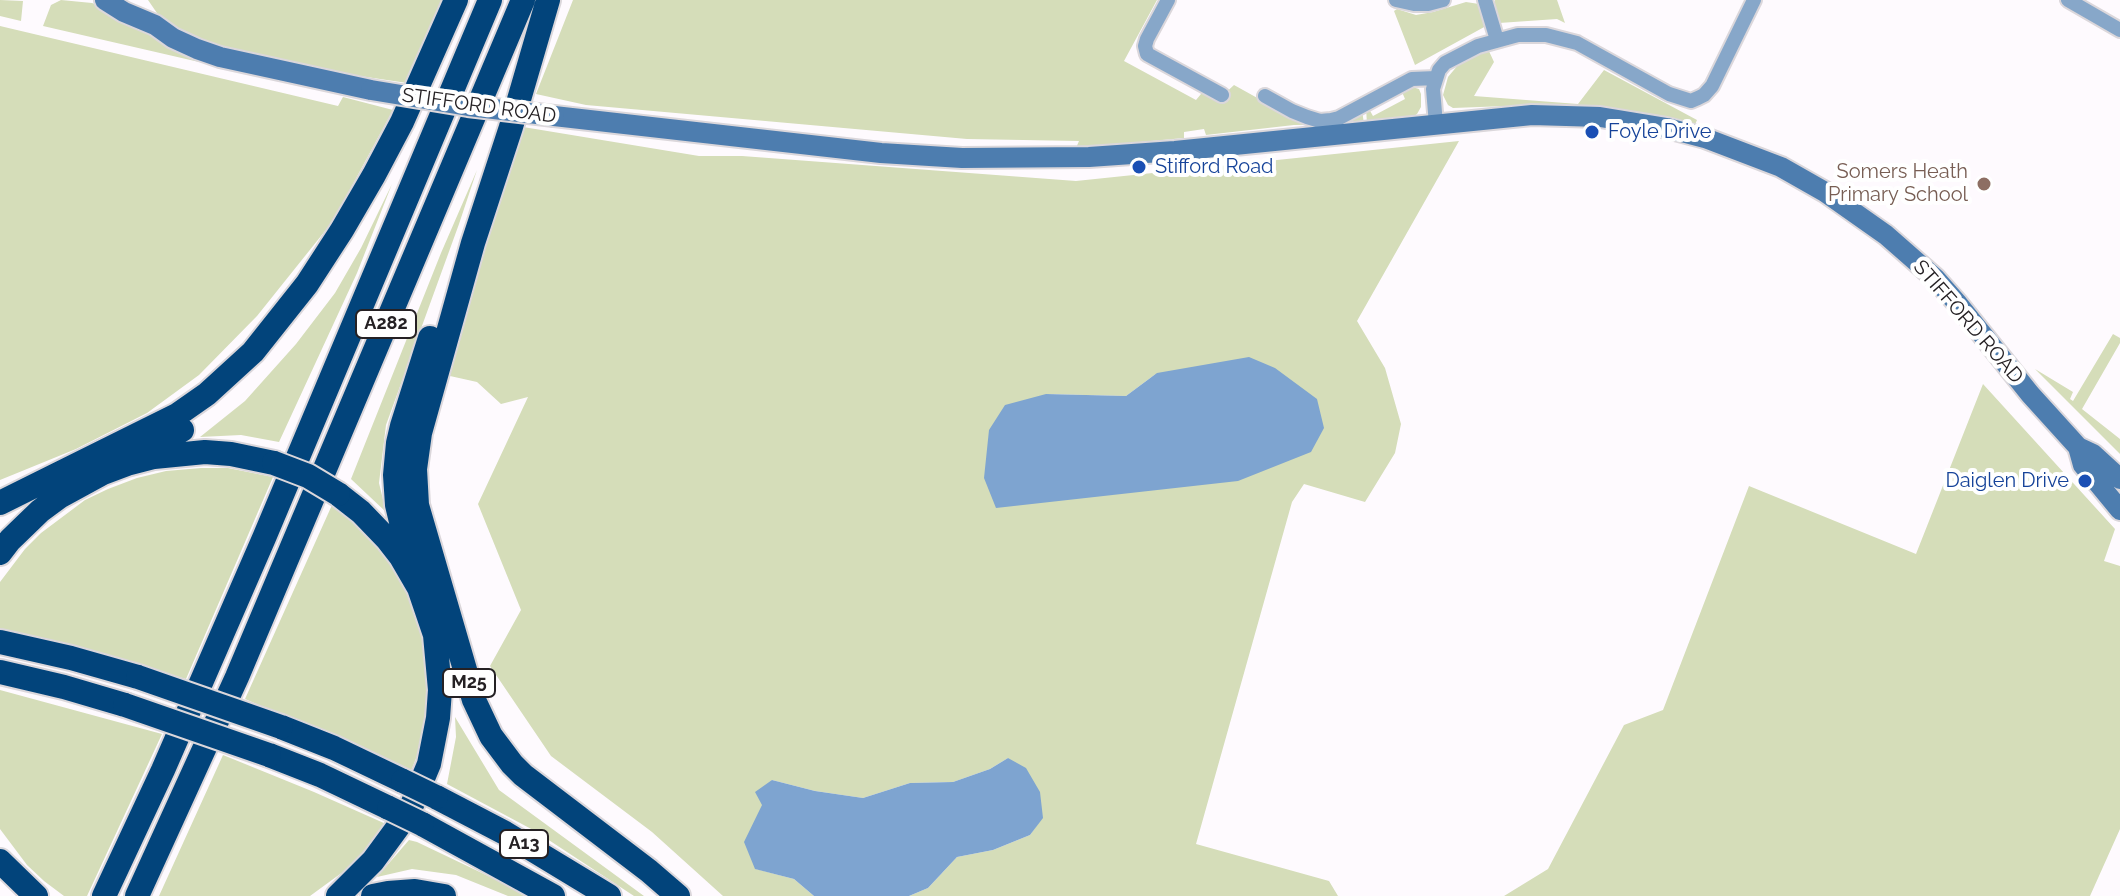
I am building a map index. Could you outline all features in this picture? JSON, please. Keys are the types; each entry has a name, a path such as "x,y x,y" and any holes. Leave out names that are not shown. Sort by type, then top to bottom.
{"highway":[{"path":"0,503 177,415 207,394 253,352 320,266 374,175 402,122 456,0"},
{"path":"0,553 40,511 59,497 181,430 217,406 263,361 298,319 339,259 413,121 471,0"},
{"path":"104,896 163,770 264,538 490,0"},
{"name":"A282","path":"137,896 237,677 523,0"},
{"path":"532,0 499,123 398,443 395,475 397,505 435,635 476,742 504,778 662,896"},
{"name":"M25","path":"548,0 473,243 420,433 415,469 417,505 470,687 491,736 523,775 678,896"},
{"path":"103,473 154,457 181,453 231,454 274,463 308,476 361,512 387,539 411,574 427,610"},
{"path":"0,528 40,511"},
{"path":"338,896 385,848 409,812 422,785 438,718 440,690 435,635"},
{"name":"A13","path":"0,642 138,677 334,748 505,833 609,896"},
{"name":"A13","path":"0,672 125,705 320,775 422,824 553,896"},
{"path":"0,861 36,896"},
{"path":"373,896 415,891 444,896"}],"main road":[{"name":"STIFFORD ROAD","path":"105,0 155,25 173,38 220,57 371,90 468,106 881,153 1010,159 1089,157 1532,115 1632,121 1705,138 1804,179 1886,235 1958,304 2078,447 2093,454 2120,479"},
{"name":"STIFFORD ROAD","path":"139,0 155,25"},
{"name":"STIFFORD ROAD","path":"2078,447 2083,465 2120,510"}],"street":[{"path":"1168,0 1147,39 1147,54 1222,95"},
{"path":"1396,0 1428,4 1443,0"},
{"path":"1485,0 1497,40"},
{"path":"1436,124 1433,89 1445,63 1478,46 1531,35 1563,39 1590,50 1669,94 1691,101 1704,95 1712,86 1754,0"},
{"path":"2068,0 2119,26"},
{"path":"1265,96 1307,117 1331,120 1412,79 1436,78"}],"green space":[{"path":"0,0 23,1 21,21 0,16"},
{"path":"61,0 100,6 199,62 43,26 51,5"},
{"path":"148,0 444,0 407,83 353,75 351,79 217,47 173,27 159,16"},
{"path":"573,0 1157,0 1124,61 1196,100 1201,94 1209,93 1220,98 1234,85 1270,105 1315,123 1362,110 1364,124 1294,125 1206,135 1204,129 1184,132 1184,138 1076,148 1079,141 967,139 586,105 536,94"},
{"path":"1495,0 1557,0 1565,23 1557,19 1499,23"},
{"path":"1466,2 1479,4 1486,26 1415,65 1394,11 1397,9 1416,15"},
{"path":"0,26 338,106 343,97 393,110 333,221 257,316 199,375 147,413 76,449 0,480"},
{"path":"1488,49 1494,62 1474,96 1578,104 1604,70 1697,120 1694,127 1578,108 1453,108 1448,105 1443,95 1448,77 1463,59"},
{"path":"1409,86 1419,89 1421,94 1421,107 1417,114 1411,118 1367,124 1366,108 1373,116 1405,99 1402,92"},
{"path":"517,126 699,156 742,156 1076,181 1459,141 1357,321 1385,368 1401,424 1395,453 1365,502 1304,484 1292,502 1196,844 1329,881 1338,896 909,896 928,888 957,857 993,850 1030,835 1042,818 1008,758 990,769 953,782 910,783 863,798 815,791 772,780 762,805 756,869 794,879 814,896 723,896 652,832 551,756 490,666 521,610 478,504 528,397 501,404 477,382 450,376 463,306","holes":["1157,373 996,508 1046,394 1126,396"]},
{"path":"477,170 386,425 379,483 386,512 351,479"},
{"path":"392,184 357,273 279,442 241,435 200,437 245,401 296,344 335,293"},
{"path":"2113,334 2120,338 2120,343 2082,409 2120,439 2120,454 2035,369 2073,392 2070,399 2073,401"},
{"path":"1983,384 2115,529 2104,561 2120,566 2120,829 2090,896 1504,896 1548,869 1624,725 1663,710 1749,486 1916,554"},
{"path":"228,468 273,477 186,679 0,630 0,582 41,533 85,500 108,489 166,471"},
{"path":"332,505 372,539 391,561 417,615 424,643 429,694 423,741 411,771 245,699"},
{"path":"0,690 162,734 87,896 64,896 44,881 27,865 0,829"},
{"path":"455,717 499,790 644,896 634,896 535,831 447,784 456,737"},
{"path":"223,755 386,824 374,842 347,869 310,896 159,896"},
{"path":"409,840 505,884 524,896 508,896 456,875 412,869 377,877"}],"water":[{"path":"1249,357 1275,368 1317,399 1324,428 1311,452 1238,481 996,508 984,478 989,430 1005,405 1046,394 1126,396 1157,373"},
{"path":"1008,758 1026,768 1040,792 1043,818 1030,835 993,850 957,857 928,888 909,896 814,896 794,879 755,869 744,842 762,805 755,792 772,780 815,791 863,798 910,783 953,782 990,769"}],"place":[{"name":"Foyle Drive","path":"1592,132"},
{"name":"Stifford Road","path":"1139,167"},
{"name":"Somers Heath Primary School","path":"1984,184"},
{"name":"Daiglen Drive","path":"2085,481"}]}
